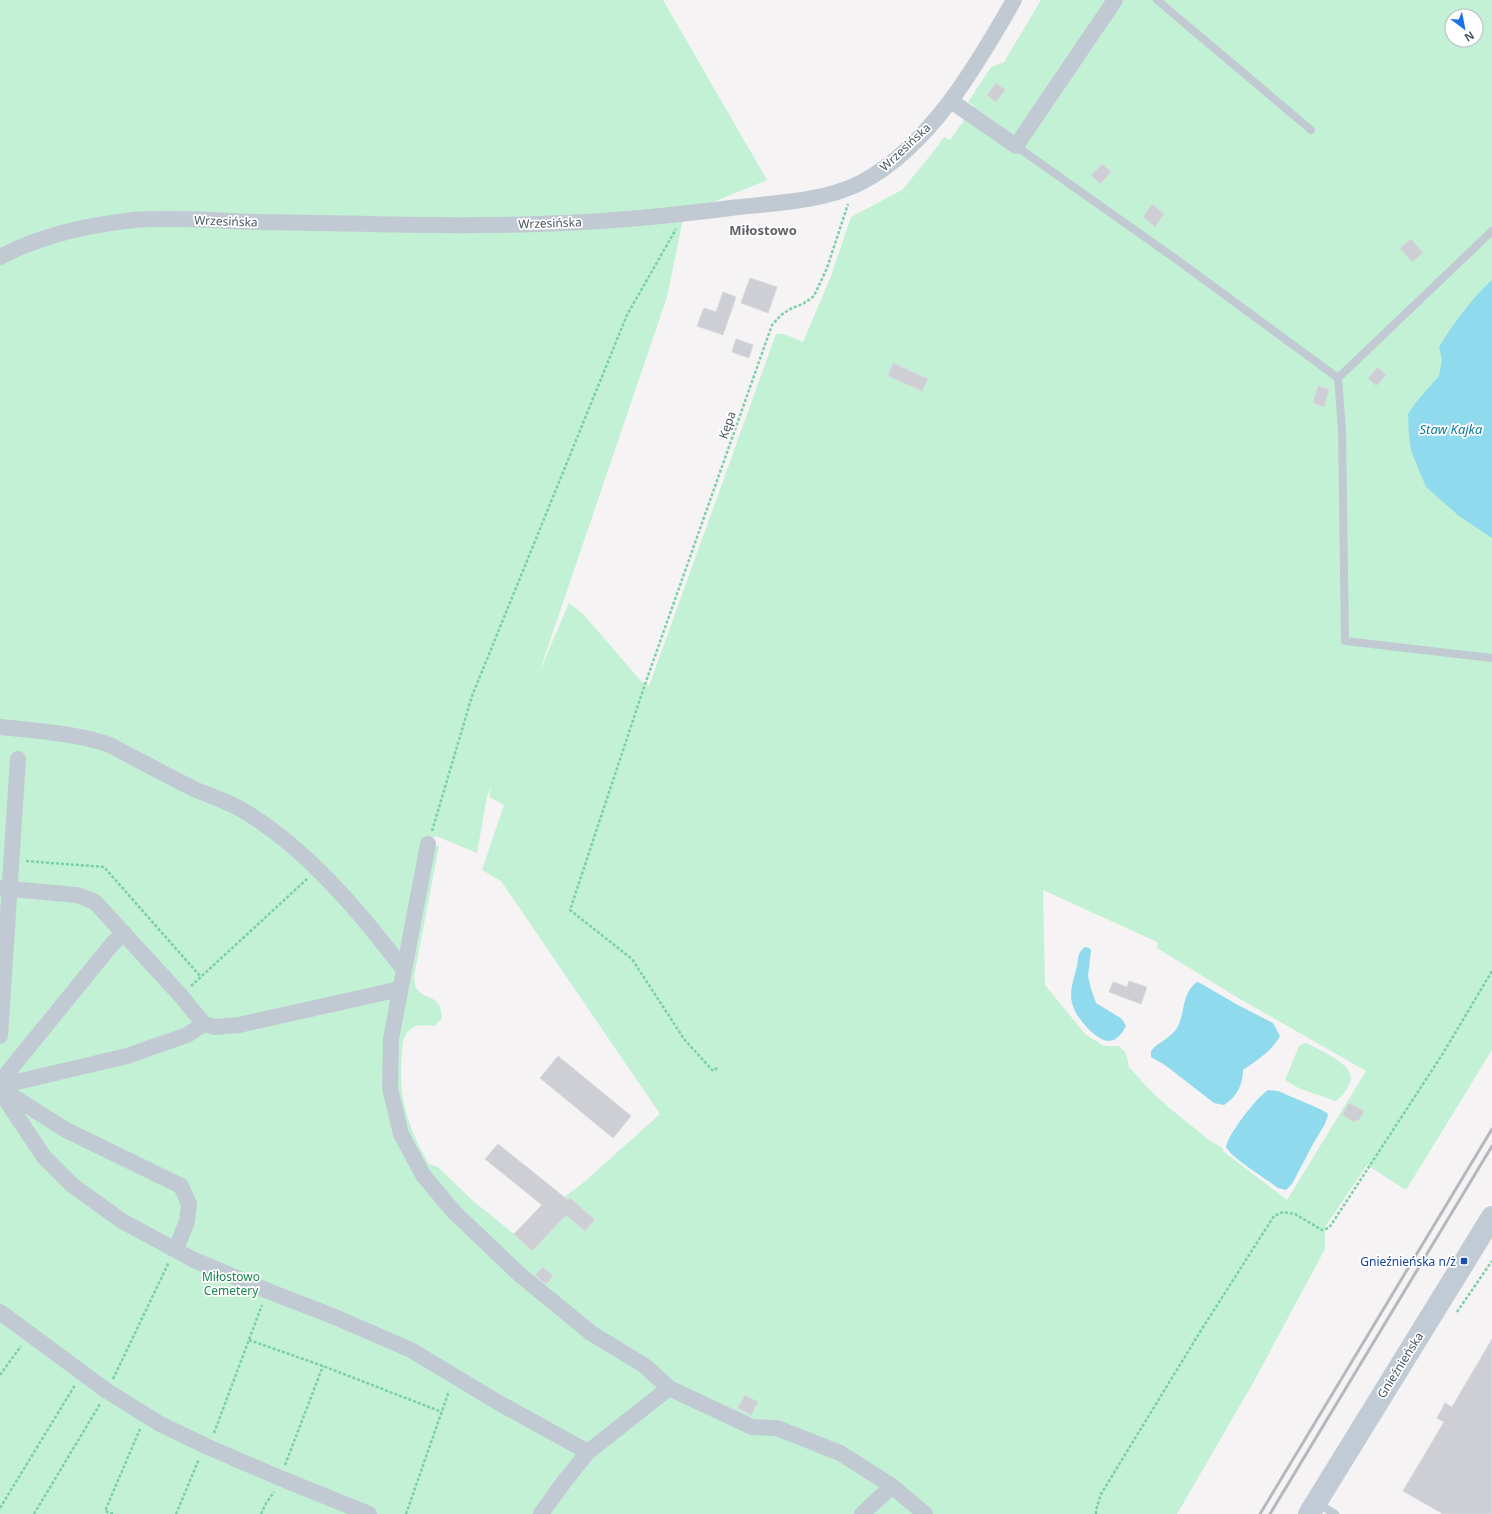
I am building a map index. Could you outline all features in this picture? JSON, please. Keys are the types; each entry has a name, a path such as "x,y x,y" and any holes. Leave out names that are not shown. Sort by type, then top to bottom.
{"street":[{"name":"Wrzesińska","path":"0,257 38,240 65,232 135,220 181,219 245,222 490,225 615,220 816,197 854,186 879,172 898,157 951,101 1014,0"},
{"path":"951,101 1016,146 1115,0"},
{"path":"0,727 97,740 110,745 194,789 242,810 278,835 317,869 362,919 404,970"},
{"path":"0,1036 5,888 18,759"},
{"path":"428,844 391,1038 390,1088 401,1134 423,1176 454,1212 519,1274 591,1333 645,1366 669,1388 752,1427 777,1428 840,1453 892,1486 926,1514"},
{"path":"5,888 77,895 94,902 181,996 204,1024 215,1027 239,1026 400,989"},
{"path":"0,1082 103,955 124,933"},
{"path":"0,1088 127,1056 187,1035 204,1024"},
{"path":"0,1088 44,1157 72,1185 122,1221 194,1260 335,1317 411,1350 499,1403 588,1452"},
{"path":"0,1088 66,1130 181,1186 189,1204 186,1221 176,1249"},
{"name":"Gnieźnieńska","path":"1313,1508 1492,1217"},
{"path":"0,1312 108,1391 145,1416 206,1446 369,1514"},
{"path":"541,1514 588,1452 669,1388"},
{"path":"862,1514 892,1486"}],"lane":[{"path":"1157,0 1311,130"},
{"path":"1016,146 1180,262 1338,378 1342,429 1346,641 1492,658"},
{"path":"1338,378 1492,231"},
{"path":"1313,1508 1336,1514"}],"path":[{"name":"Kępa","path":"717,1068 713,1071 684,1039 632,959 570,910 643,690 772,325 781,315 792,308 803,304 814,296 827,268 854,186"},
{"path":"428,844 472,696 627,315 684,213"},
{"path":"181,996 317,869"},
{"path":"1096,1514 1101,1494 1200,1332 1274,1216 1283,1212 1295,1214 1322,1230 1329,1228 1442,1055 1492,971"},
{"path":"176,1514 206,1446 268,1291"},
{"path":"0,1375 30,1334"},
{"path":"249,1340 324,1366 442,1412"},
{"path":"261,1514 280,1478 324,1366"},
{"path":"0,1508 82,1372"},
{"path":"406,1514 454,1375"},
{"path":"112,1514 105,1511 145,1416"}],"green space":[{"name":"Miłostowo Cemetery","path":"0,0 663,0 767,180 684,214 667,297 539,673 569,603 583,614 641,681 649,686 776,334 784,334 803,342 831,276 851,217 902,190 944,137 950,140 974,106 968,102 991,67 1004,62 1041,0 1492,0 1492,1050 1406,1190 1367,1165 1325,1227 1325,1249 1253,1383 1177,1514 0,1514","holes":["492,787 489,797 504,805 482,870 501,881 660,1114 583,1183 514,1234 472,1200 438,1167 429,1164 415,1138 410,1124 401,1082 402,1049 406,1035 410,1029 417,1026 435,1026 442,1018 439,1005 432,998 420,993 415,984 414,977 439,846 425,844 436,836 477,853 487,796","1043,890 1157,942 1157,948 1235,996 1366,1071 1287,1200 1168,1107 1129,1067 1126,1053 1119,1046 1104,1046 1086,1035 1045,985"]},
{"path":"1306,1043 1343,1064 1350,1073 1351,1079 1349,1085 1345,1092 1337,1100 1335,1101 1303,1090 1285,1080 1299,1046"}],"water":[{"name":"Staw Kajka","path":"1492,280 1492,538 1459,516 1426,487 1411,451 1408,414 1417,401 1439,376 1442,360 1439,347 1463,312"},
{"path":"1085,947 1091,950 1088,976 1096,1003 1122,1019 1126,1026 1119,1036 1112,1041 1104,1040 1098,1037 1087,1028 1073,1006 1071,996 1072,986 1079,955"},
{"path":"1197,982 1273,1023 1280,1036 1268,1051 1243,1070 1242,1080 1236,1094 1224,1105 1214,1103 1165,1065 1151,1057 1151,1051 1171,1035 1177,1028 1188,992"},
{"path":"1268,1090 1278,1091 1320,1109 1328,1115 1325,1124 1292,1184 1286,1190 1278,1188 1250,1168 1229,1152 1226,1147 1232,1134 1244,1116 1257,1100"}],"building":[{"path":"996,83 1005,90 996,102 987,95"},
{"path":"1102,164 1111,172 1100,184 1091,175"},
{"path":"1152,204 1164,214 1155,227 1143,217"},
{"path":"1411,239 1423,253 1412,262 1400,248"},
{"path":"750,278 777,287 768,313 741,303"},
{"path":"723,292 736,297 723,335 697,326 704,308 716,312"},
{"path":"736,339 753,345 749,358 732,352"},
{"path":"893,363 928,379 922,391 888,376"},
{"path":"1378,367 1386,375 1376,386 1368,378"},
{"path":"1318,386 1329,389 1324,407 1313,403"},
{"path":"1129,981 1147,987 1141,1004 1109,992 1113,982 1127,987"},
{"path":"558,1056 631,1116 613,1138 540,1078"},
{"path":"1349,1103 1364,1111 1359,1120 1355,1122 1342,1115"},
{"path":"498,1144 568,1200 570,1198 595,1220 585,1231 566,1215 532,1251 514,1234 542,1205 485,1159"},
{"path":"543,1267 553,1276 546,1284 535,1275"},
{"path":"1492,1339 1492,1514 1443,1514 1403,1491 1444,1422 1437,1418 1445,1403 1452,1407"},
{"path":"745,1395 758,1402 751,1415 738,1408"}],"railway":[{"path":"1260,1514 1492,1129"},
{"path":"1270,1514 1492,1146"}],"place":[{"name":"Gnieźnieńska n/ż","path":"1464,1261"}],"district":[{"name":"Miłostowo","path":"763,230"}]}
